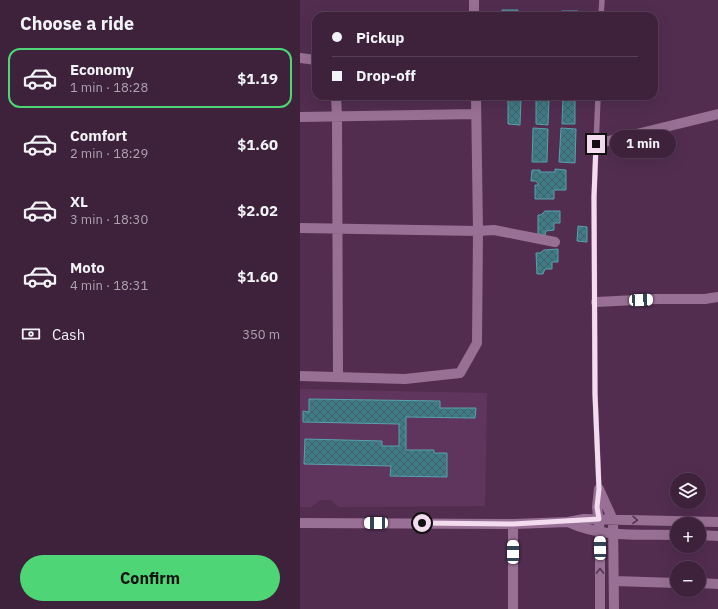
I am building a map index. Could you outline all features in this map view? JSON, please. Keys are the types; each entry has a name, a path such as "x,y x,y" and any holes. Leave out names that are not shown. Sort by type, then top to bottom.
{"street":[{"path":"474,0 474,12"},
{"path":"300,58 312,60"},
{"path":"336,100 338,377"},
{"path":"300,376 405,379 460,373 477,343 478,231 476,100"},
{"path":"300,117 476,114"},
{"path":"596,144 718,114"},
{"path":"300,228 494,230 555,242"},
{"path":"596,302 656,299 705,299 718,297"},
{"path":"599,489 597,507 600,533 600,609"},
{"path":"599,489 613,520 614,609"},
{"path":"300,523 513,524 568,522 584,519 718,522"},
{"path":"568,522 581,528 600,533 670,535"},
{"path":"513,524 513,609"},
{"path":"706,535 718,536"},
{"path":"614,581 670,583"},
{"path":"706,583 718,584"}],"lane":[{"path":"601,12 602,0"},
{"path":"598,100 594,197 596,302 595,394 599,489"}],"shaded area":[{"path":"300,389 487,393 485,506 339,507 331,500 321,500 311,507 300,507"}],"building":[{"path":"502,10 518,10 518,12 502,12"},
{"path":"562,11 578,11 578,12"},
{"path":"508,100 521,100 520,125 508,124"},
{"path":"536,100 549,100 548,125 536,124"},
{"path":"563,100 575,100 575,124 562,124"},
{"path":"533,128 548,129 547,162 532,162"},
{"path":"561,128 576,129 575,163 559,162"},
{"path":"555,169 566,170 566,190 554,190 554,199 535,199 535,185 539,185 536,181 531,181 532,170 540,170 540,172 555,172"},
{"path":"545,211 560,211 560,223 554,223 554,230 546,231 545,235 538,235 538,215 541,215"},
{"path":"578,226 587,227 587,242 577,241"},
{"path":"558,249 558,262 552,262 552,269 545,269 543,274 537,274 536,253 540,253 544,250"},
{"path":"309,399 440,401 440,408 476,408 475,418 406,417 406,450 434,450 434,453 447,453 447,477 390,476 391,466 304,464 305,439 382,441 382,446 399,446 399,424 303,422 303,411 309,412"}],"route":[{"path":"422,523 513,524 599,519 597,507 599,489 595,394 596,302 594,197 596,144"}]}
